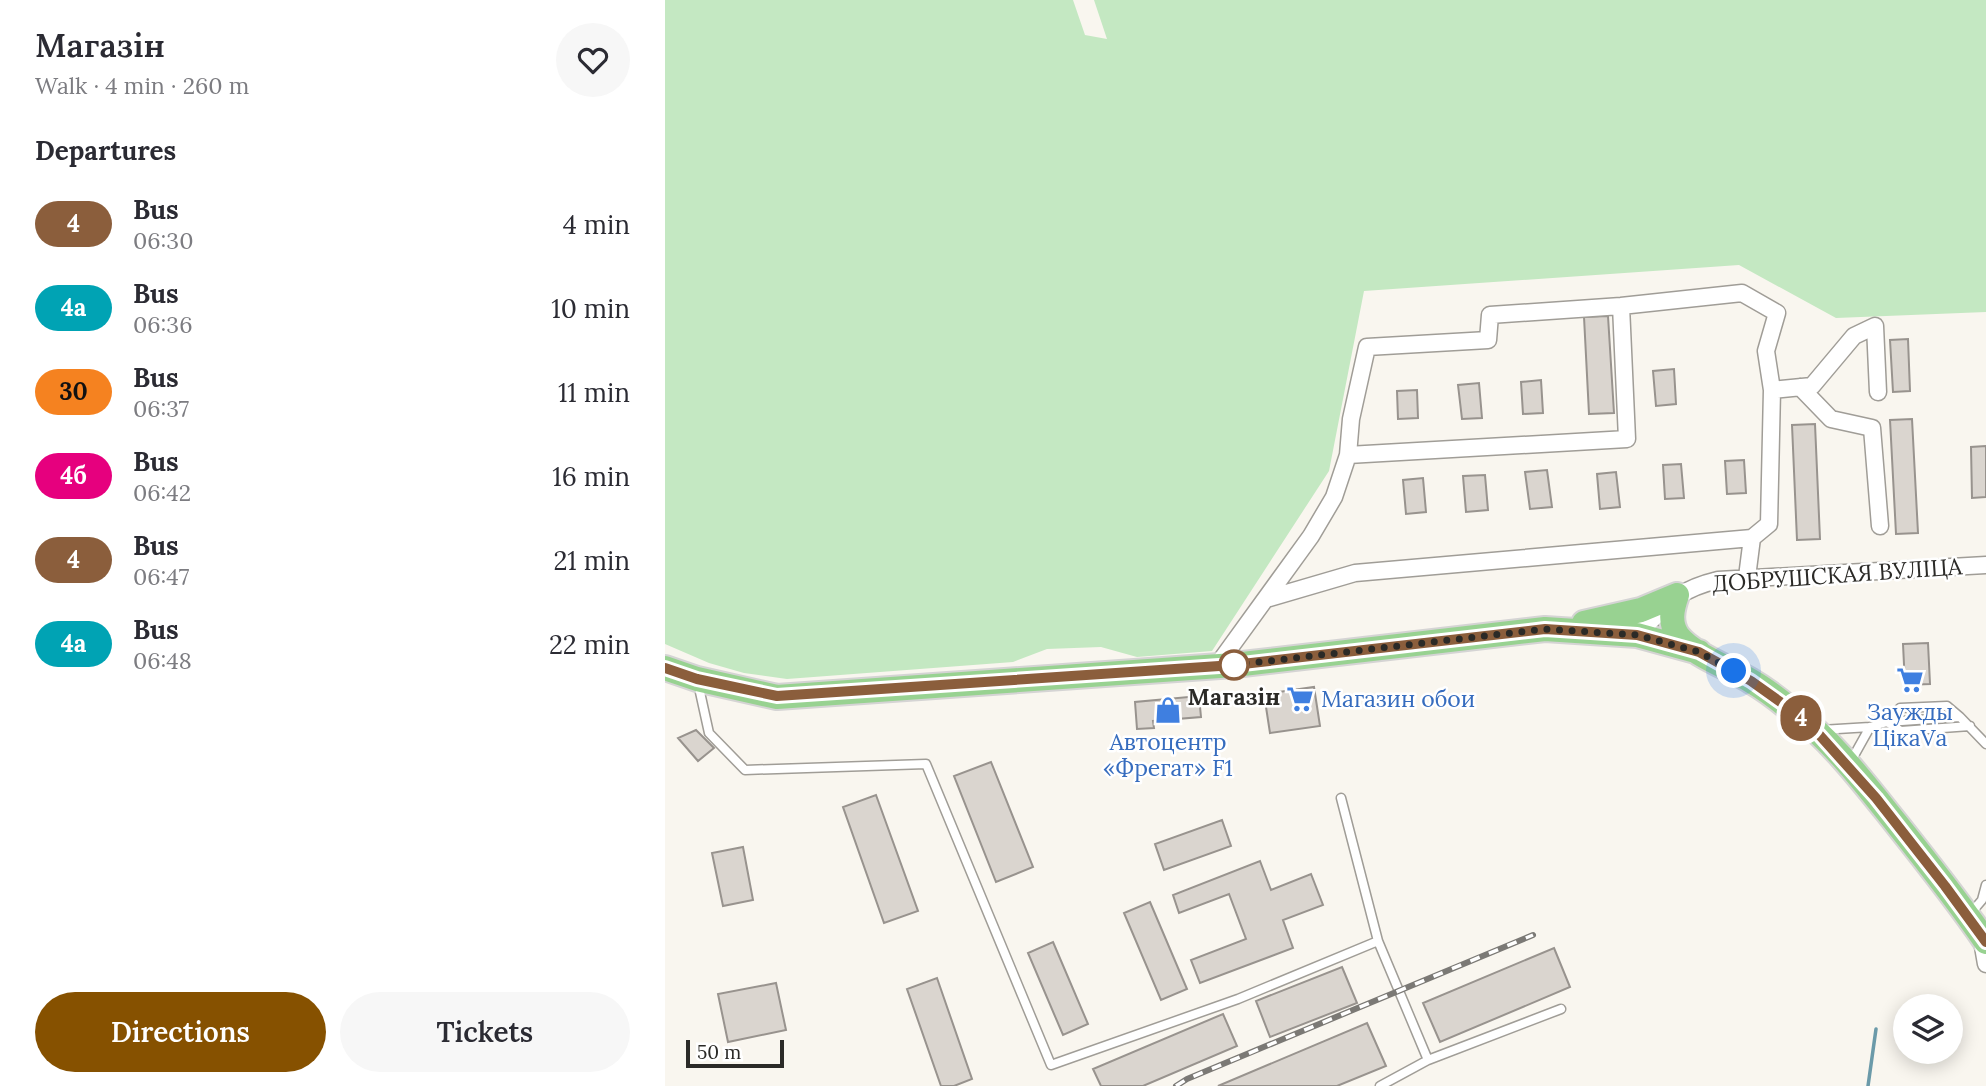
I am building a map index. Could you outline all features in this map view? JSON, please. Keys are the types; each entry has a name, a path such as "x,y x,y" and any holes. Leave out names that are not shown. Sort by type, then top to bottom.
{"main road":[{"path":"665,668 697,679 777,696 1216,667 1590,622 1641,610 1677,595"},
{"path":"1677,595 1672,607 1672,621 1678,636 1699,652 1751,681 1815,730 1848,766 1978,931"},
{"path":"1545,629 1637,635 1699,652"}],"street":[{"path":"1216,667 1311,536 1334,497 1348,456 1351,419 1367,347 1488,340 1490,315 1621,306 1742,293 1777,313 1766,351 1772,390 1769,524 1752,538 1355,573 1266,599"},
{"path":"1348,456 1627,439 1621,306"},
{"path":"1772,390 1812,386 1854,336 1875,326 1878,392"},
{"path":"1800,387 1831,419 1873,428 1879,526"},
{"path":"1747,577 1752,538"},
{"name":"ДОБРУШСКАЯ ВУЛІЦА","path":"1637,635 1677,595 1707,583 1747,577 1986,565"},
{"path":"1978,931 1986,964"}],"lane":[{"path":"697,679 709,733 745,770 926,764 1051,1065 1238,999 1378,941"},
{"path":"1815,730 1870,727 1887,722 1900,708 1947,706 1986,744"},
{"path":"1887,722 1901,732 1970,726"},
{"path":"1848,766 1870,727"},
{"path":"1341,798 1378,941 1428,1060"},
{"path":"1978,931 1986,886"},
{"path":"1380,1086 1428,1060 1562,1009"}],"green space":[{"path":"665,0 1073,0 1085,35 1107,39 1094,0 1986,0 1986,312 1836,318 1739,265 1364,291 1329,471 1212,651 1137,657 1101,647 1047,649 1013,662 787,679 744,673 709,663 665,644"}],"building":[{"path":"1608,316 1614,413 1589,414 1584,317"},
{"path":"1908,339 1910,391 1893,392 1890,340"},
{"path":"1674,369 1676,404 1656,406 1653,371"},
{"path":"1541,380 1543,413 1523,414 1521,382"},
{"path":"1479,383 1482,418 1462,419 1458,385"},
{"path":"1417,390 1418,418 1398,419 1397,391"},
{"path":"1912,419 1918,533 1896,534 1890,420"},
{"path":"1815,424 1820,539 1797,540 1792,425"},
{"path":"1986,446 1986,497 1972,498 1971,447"},
{"path":"1744,460 1746,493 1727,494 1725,461"},
{"path":"1681,464 1684,498 1665,499 1663,465"},
{"path":"1547,470 1552,507 1530,509 1525,472"},
{"path":"1616,472 1620,507 1600,509 1597,474"},
{"path":"1485,475 1488,510 1466,512 1463,476"},
{"path":"1423,478 1426,512 1406,514 1403,480"},
{"path":"1928,643 1930,684 1905,685 1903,644"},
{"path":"1314,687 1320,726 1270,733 1264,694"},
{"name":"Автоцентр «Фрегат» F1","path":"1199,696 1201,717 1153,721 1154,728 1137,729 1135,702"},
{"path":"696,730 714,748 698,761 678,738"},
{"path":"991,762 1033,867 996,882 954,776"},
{"path":"876,795 918,911 884,923 843,807"},
{"path":"1222,820 1231,846 1164,870 1155,844"},
{"path":"743,847 753,900 723,906 712,853"},
{"path":"1260,861 1271,890 1311,874 1323,905 1283,920 1293,948 1200,983 1191,960 1246,939 1229,894 1179,913 1173,895"},
{"path":"1150,902 1187,989 1161,1000 1124,913"},
{"path":"1053,942 1088,1024 1063,1035 1028,953"},
{"path":"1554,948 1570,987 1440,1042 1423,1003"},
{"path":"1342,967 1357,1003 1270,1037 1256,1001"},
{"path":"937,978 972,1079 954,1086 941,1086 907,989"},
{"path":"776,983 786,1030 728,1042 718,994"},
{"path":"1223,1014 1237,1046 1143,1086 1101,1086 1093,1069"},
{"path":"1367,1023 1386,1066 1337,1086 1218,1086"}],"waterway":[{"path":"1868,1086 1876,1029"}],"railway":[{"path":"1176,1086 1187,1079 1533,935"}],"bus line":[{"name":"4","path":"665,668 697,679 777,696 1234,665 1545,629 1637,635 1699,652 1751,681 1815,730 1876,798 1986,942"}],"place":[{"name":"Магазін","path":"1234,665"},
{"name":"Заужды ЦікаVа","path":"1910,680"},
{"name":"Магазин обои","path":"1300,699"},
{"name":"Автоцентр «Фрегат» F1","path":"1168,710"}],"route":[{"path":"1234,665 1545,629 1637,635 1699,652 1734,671"}]}
